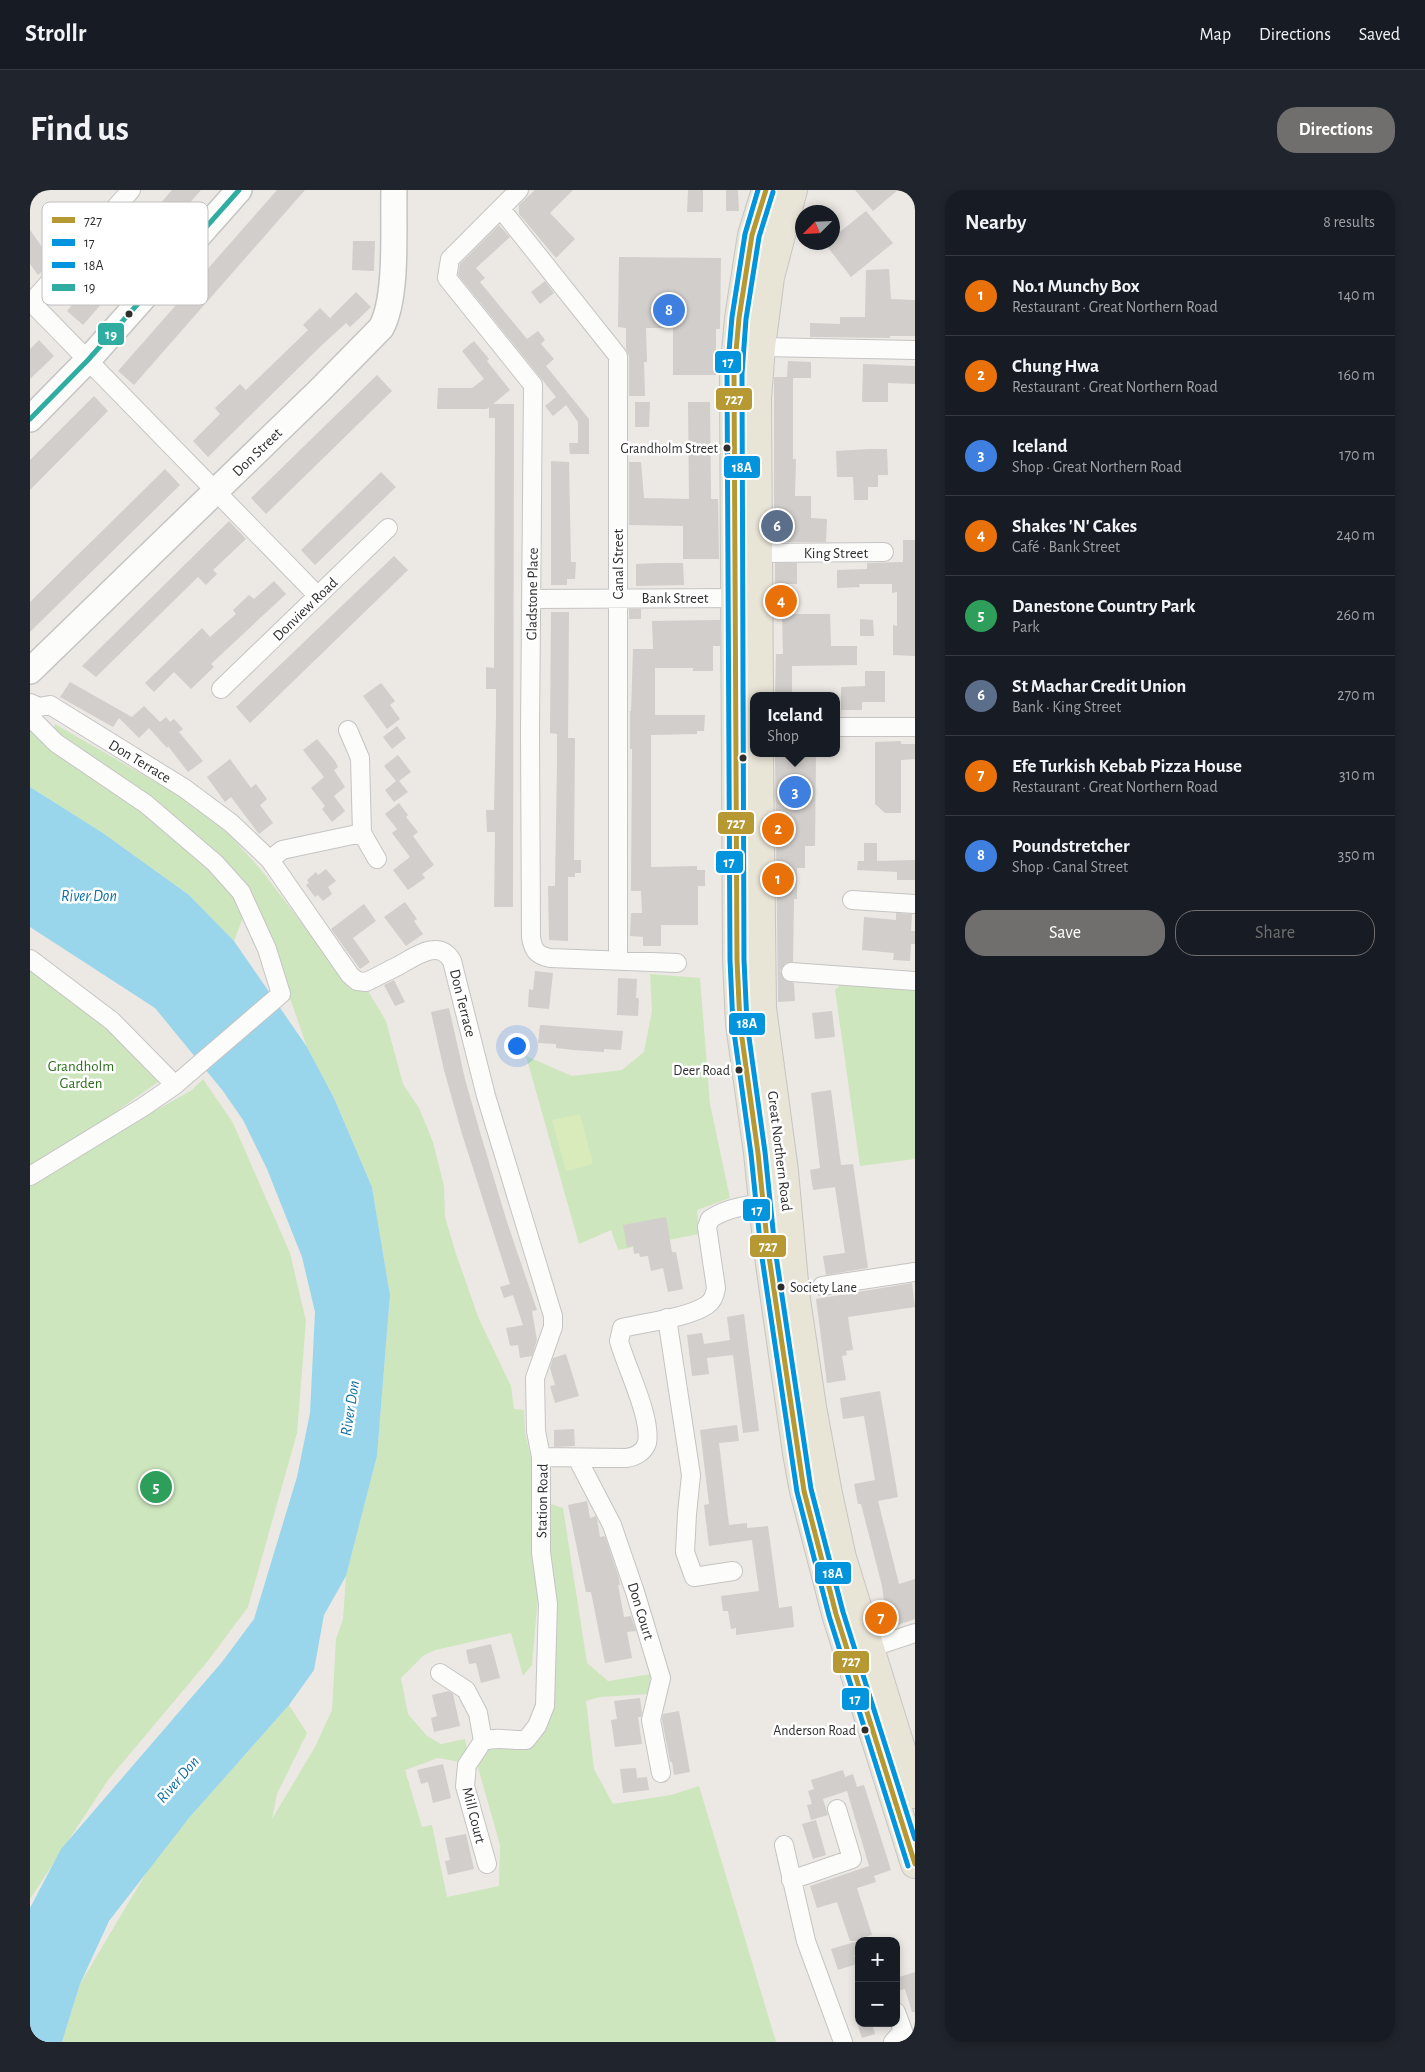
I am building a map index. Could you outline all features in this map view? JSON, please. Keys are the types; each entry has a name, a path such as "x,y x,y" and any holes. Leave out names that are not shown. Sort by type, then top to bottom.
{"main road":[{"name":"Great Northern Road","path":"766,190 752,236 739,318 734,374 746,598 737,994 775,1202 795,1293 824,1472 842,1558 858,1608 859,1651 915,1864"},
{"path":"758,692 746,598 758,552 757,399 761,347 770,277 793,190"},
{"name":"Great Northern Road","path":"759,757 762,1008 775,1202 768,1250 797,1453 814,1535 915,1794"}],"street":[{"path":"120,202 131,190"},
{"path":"208,225 239,190"},
{"name":"Don Street","path":"30,671 362,350 380,328 386,319 391,294 394,190"},
{"path":"501,209 520,190"},
{"name":"Gladstone Place","path":"501,209 450,260 447,278 533,385 530,731 531,937 533,949 540,956 561,959 618,960"},
{"name":"Canal Street","path":"501,209 618,356 618,960"},
{"path":"42,290 30,303 318,596"},
{"path":"30,419 88,360 137,305"},
{"path":"761,347 915,350"},
{"name":"Donview Road","path":"221,689 388,528"},
{"name":"King Street","path":"758,552 884,552"},
{"name":"Bank Street","path":"532,599 746,598"},
{"name":"Don Terrace","path":"30,703 39,707 50,705 184,788 231,822 270,860 350,975 357,981 366,982 427,950 441,951 448,954 452,960 486,1096 553,1316 554,1327 534,1378 536,1431 541,1457"},
{"path":"30,717 56,743 146,804 215,863 241,892 267,949 280,994 179,1081 144,1107 30,1176"},
{"path":"842,727 915,727"},
{"path":"348,730 360,758 362,833 377,859"},
{"path":"270,860 282,850 362,833"},
{"path":"852,900 915,904"},
{"path":"30,959 112,1021 179,1081"},
{"path":"618,960 677,963"},
{"path":"791,972 915,981"},
{"name":"Station Road","path":"483,1741 492,1738 511,1741 526,1740 537,1726 545,1706 548,1604 541,1552 541,1457 631,1458 644,1448 647,1425 621,1348 620,1333 622,1328 690,1313 708,1305 715,1295 715,1279 707,1228 710,1218 730,1210 775,1202"},
{"path":"822,1286 915,1272"},
{"path":"667,1318 691,1475 686,1514 685,1552 694,1577 733,1571"},
{"name":"Don Court","path":"577,1458 612,1524 661,1678 651,1720 661,1773"},
{"path":"859,1651 915,1633"},
{"path":"440,1674 466,1690 478,1713 483,1741"},
{"name":"Mill Court","path":"483,1741 467,1765 465,1786 487,1864"},
{"path":"791,1880 852,1859 837,1808"},
{"path":"784,1845 806,1941 843,2042"},
{"path":"893,2042 902,2031 900,2025"}],"green space":[{"path":"55,724 173,792 228,833 262,871 349,988 368,991 386,1021 403,1084 419,1108 433,1142 444,1186 445,1217 479,1319 511,1386 514,1409 524,1410 525,1433 533,1466 538,1596 532,1665 523,1676 511,1633 435,1650 423,1656 401,1678 408,1714 427,1736 441,1744 465,1739 467,1750 460,1762 438,1758 405,1770 422,1827 432,1825 447,1897 499,1886 500,1845 477,1764 492,1745 522,1746 538,1741 549,1722 557,1621 548,1543 547,1503 563,1508 587,1663 608,1681 651,1674 649,1694 600,1697 586,1701 594,1769 613,1804 671,1795 699,1786 776,2042 62,2042 80,1984 148,1870 189,1818 289,1705 307,1733 277,1794 272,1819 315,1747 332,1710 336,1639 343,1619 346,1576 377,1456 390,1295 372,1187 334,1098 307,1047 278,964 243,885 54,734"},
{"path":"30,729 128,799 209,867 234,891 244,915 234,941 189,895 103,833 30,787"},
{"name":"Grandholm Garden","path":"30,970 103,1025 158,1082 93,1128 30,1166"},
{"path":"650,974 700,978 710,1104 730,1198 697,1210 699,1234 618,1250 611,1230 579,1244 526,1056 572,1076 622,1070 644,1052 652,1011"},
{"path":"844,982 915,988 915,1159 860,1166 835,990"},
{"path":"203,1079 233,1123 290,1253 306,1321 297,1433 248,1607 207,1662 108,1780 30,1899 30,1184 192,1090"},
{"path":"580,1114 593,1164 566,1171 552,1120"}],"water":[{"name":"River Don","path":"30,787 103,833 189,895 234,941 307,1047 334,1098 372,1187 390,1295 377,1456 346,1576 324,1615 314,1670 289,1705 189,1818 109,1921 80,1984 62,2042 30,2042 30,1908 61,1849 222,1662 254,1619 297,1477 310,1413 315,1312 302,1257 267,1169 243,1120 223,1091 155,1008 30,927"}],"building":[{"path":"172,190 201,190 191,202 162,202"},
{"path":"277,190 305,190 208,301 208,269"},
{"path":"535,190 573,190 550,213 575,239 556,258 519,214 519,205"},
{"path":"688,190 703,190 703,212 687,212"},
{"path":"726,190 738,190 739,211 726,211"},
{"path":"855,190 898,190 873,211"},
{"path":"866,211 893,243 851,277 830,250 840,250 840,232"},
{"path":"499,225 510,237 476,268 485,278 480,282 527,339 538,331 545,340 541,344 554,359 546,366 589,419 589,454 570,454 569,443 578,443 578,422 566,405 553,416 545,406 556,397 458,275 460,264"},
{"path":"30,230 42,247 42,272 38,275 30,264"},
{"path":"353,241 375,241 374,271 352,270"},
{"path":"619,257 721,258 720,329 716,329 716,375 673,375 673,328 646,328 645,396 629,396 629,356 626,349 626,328 618,327"},
{"path":"889,269 891,299 915,300 915,336 890,336 890,338 810,337 810,323 840,324 840,317 865,317 866,270"},
{"path":"545,281 554,293 540,304 531,292"},
{"path":"356,292 371,307 350,327 346,323 322,345 208,457 193,441 220,414 215,408 240,384 246,390 308,330 303,325 320,308 330,318"},
{"path":"72,305 100,305 83,325 67,311"},
{"path":"176,305 204,305 134,385 118,371"},
{"path":"39,340 54,356 30,379 30,349"},
{"path":"474,341 510,390 493,404 514,404 513,907 494,907 495,832 487,832 486,810 494,810 496,689 486,689 486,667 494,668 495,418 489,418 489,407 487,409 437,409 438,388 472,388 484,379 462,351"},
{"path":"788,361 811,362 811,378 793,378 793,459 796,459 795,496 811,496 811,518 827,519 826,542 777,542 774,539 774,377 787,377"},
{"path":"863,364 915,366 915,384 888,383 888,402 862,402"},
{"path":"377,375 392,391 266,514 251,498"},
{"path":"94,396 108,411 30,490 30,460"},
{"path":"635,402 650,402 649,427 635,427"},
{"path":"688,402 710,402 711,499 718,499 719,559 683,559 683,526 629,525 629,462 641,462 644,498 689,499"},
{"path":"887,449 888,475 878,475 878,487 868,487 868,500 854,500 853,477 837,477 836,451"},
{"path":"551,461 569,462 571,562 576,562 575,579 567,579 567,585 551,585"},
{"path":"165,469 180,485 30,632 30,602"},
{"path":"381,472 396,487 315,565 301,550"},
{"path":"229,521 246,539 213,570 217,574 206,585 198,577 96,677 82,666"},
{"path":"903,540 915,540 915,656 893,655 893,625 897,626 897,592 892,593 892,584 859,584 860,587 837,588 837,570 867,569 867,563 903,562"},
{"path":"394,556 408,570 250,723 236,707"},
{"path":"683,563 684,585 636,586 636,564"},
{"path":"775,563 797,563 797,584 775,584"},
{"path":"274,581 286,594 211,664 214,667 191,689 174,672 154,692 145,683 202,628 210,637 236,614 233,610 249,595 254,599"},
{"path":"629,609 641,609 641,619 629,619"},
{"path":"551,612 569,612 568,738 575,738 574,860 581,860 581,873 575,873 575,877 568,877 568,941 549,940 548,886 555,886 557,762 557,734 550,733"},
{"path":"782,614 830,614 831,646 857,646 857,665 792,666 792,692 775,692 776,654 783,654"},
{"path":"860,619 873,620 874,636 860,636"},
{"path":"720,620 720,646 713,646 713,671 693,671 693,668 655,668 655,715 705,715 704,731 697,731 697,734 651,735 651,867 697,866 697,870 705,870 705,886 698,886 698,925 661,925 661,946 643,946 643,937 630,936 631,913 642,913 641,891 631,891 632,749 630,749 630,711 633,649 653,649 652,621"},
{"path":"865,671 885,671 885,702 862,702 862,710 841,710 841,687 865,686"},
{"path":"70,682 132,717 144,706 160,722 166,717 170,722 174,719 183,729 179,732 203,761 188,772 168,746 167,748 149,728 139,738 119,718 113,727 60,697"},
{"path":"381,683 395,701 390,705 400,719 387,729 363,696"},
{"path":"397,726 406,738 392,749 383,737"},
{"path":"317,739 335,761 338,767 334,770 345,787 334,796 345,811 332,822 322,809 325,806 311,788 324,777 303,750"},
{"path":"901,741 901,744 915,744 915,759 901,760 901,813 885,813 875,804 875,742"},
{"path":"398,755 411,772 399,781 408,792 394,802 385,790 396,781 384,766"},
{"path":"775,757 816,757 815,846 805,846 805,868 797,868 797,899 794,899 793,962 786,963 780,971 785,980 794,983 795,1001 778,1002"},
{"path":"230,759 251,788 256,784 267,799 260,805 273,823 259,834 231,797 225,802 207,777"},
{"path":"399,803 408,815 406,817 418,832 413,836 434,865 422,874 425,878 408,890 393,870 410,857 392,833 397,829 385,814"},
{"path":"864,843 877,843 877,861 915,860 915,880 897,880 897,872 857,870 858,861 864,861"},
{"path":"326,869 336,881 328,887 332,894 323,901 318,895 315,897 306,885 309,883 307,880 316,872 318,875"},
{"path":"405,902 417,919 414,921 423,934 406,946 384,917"},
{"path":"364,904 376,921 353,938 370,962 360,969 331,929"},
{"path":"896,913 912,914 911,931 915,931 915,944 911,944 910,961 893,960 894,953 862,950 864,917 896,920"},
{"path":"535,971 553,973 549,1009 528,1007 529,989 533,990"},
{"path":"618,978 637,979 636,998 639,998 638,1016 617,1015"},
{"path":"394,980 405,1002 395,1006 384,985"},
{"path":"449,1008 465,1079 480,1132 507,1222 537,1310 532,1311 537,1340 532,1356 520,1358 518,1345 510,1346 506,1328 523,1325 513,1295 504,1298 500,1287 510,1284 462,1134 444,1070 431,1012"},
{"path":"832,1011 835,1037 815,1039 812,1013"},
{"path":"540,1025 623,1031 621,1050 604,1049 604,1052 573,1050 556,1048 556,1044 538,1043"},
{"path":"831,1090 841,1165 853,1164 868,1268 826,1275 823,1256 845,1253 835,1187 813,1190 810,1170 820,1168 811,1093"},
{"path":"666,1217 672,1252 676,1252 683,1289 668,1292 663,1268 651,1271 648,1256 640,1257 639,1253 634,1254 633,1246 627,1247 623,1225"},
{"path":"912,1283 915,1307 848,1317 853,1350 846,1351 847,1355 842,1356 846,1380 827,1383 816,1299"},
{"path":"744,1314 759,1431 743,1433 733,1355 707,1358 709,1374 692,1376 687,1335 702,1333 704,1344 730,1340 727,1317"},
{"path":"566,1354 579,1396 555,1403 550,1386 555,1385 550,1368 553,1358"},
{"path":"880,1391 898,1497 878,1501 899,1584 915,1579 915,1619 883,1630 880,1629 873,1606 884,1601 882,1586 854,1484 875,1480 864,1416 843,1419 840,1398"},
{"path":"737,1425 739,1441 719,1443 729,1525 747,1523 747,1528 768,1526 779,1608 792,1606 794,1627 736,1635 736,1628 731,1629 728,1611 723,1611 721,1596 759,1591 752,1540 709,1546 704,1505 709,1504 700,1430"},
{"path":"574,1429 575,1446 554,1447 554,1430"},
{"path":"587,1501 590,1518 596,1516 600,1537 605,1536 619,1578 620,1585 618,1585 624,1617 631,1616 636,1631 627,1632 632,1658 605,1663 591,1592 586,1592 568,1505"},
{"path":"491,1644 500,1678 481,1683 476,1663 469,1664 466,1650"},
{"path":"449,1691 453,1694 460,1726 434,1732 431,1718 437,1716 432,1695"},
{"path":"640,1698 642,1713 641,1717 638,1717 642,1744 615,1747 611,1720 617,1719 614,1701"},
{"path":"679,1711 690,1772 674,1775 662,1720 663,1714"},
{"path":"443,1764 451,1798 433,1803 428,1782 421,1784 417,1770"},
{"path":"636,1768 637,1778 647,1777 649,1790 623,1793 620,1769"},
{"path":"843,1770 845,1777 853,1774 857,1787 864,1785 891,1870 874,1876 876,1882 857,1888 872,1935 855,1937 855,1941 850,1941 837,1902 817,1908 810,1886 869,1866 847,1791 823,1799 828,1815 811,1820 807,1805 812,1804 808,1791 814,1789 811,1780"},
{"path":"816,1820 826,1855 813,1859 802,1824"},
{"path":"466,1834 474,1869 448,1875 445,1861 450,1860 445,1838"},
{"path":"855,1942 855,1965 838,1970 831,1949"},
{"path":"915,1972 915,2012 912,2012 905,1989 900,1990 900,1977"},
{"path":"858,2027 873,2027 875,2034 862,2038"}],"transit line":[{"name":"19","path":"208,225 239,190"},
{"name":"17","path":"758,190 745,234 732,317 727,374 730,960 733,1025 751,1154 761,1251 797,1492 829,1616 908,1866"},
{"name":"727","path":"766,190 752,235 739,318 734,374 737,960 740,1024 758,1153 768,1250 804,1491 836,1614 915,1864"},
{"name":"18A","path":"773,192 759,237 746,319 742,374 744,960 747,1023 765,1152 775,1249 811,1489 843,1612 915,1839"},
{"name":"19","path":"30,419 88,360 137,305"}],"place":[{"name":"Poundstretcher","path":"669,310"},
{"name":"Grandholm Street","path":"727,448"},
{"name":"St Machar Credit Union","path":"777,526"},
{"name":"Shakes 'N' Cakes","path":"781,601"},
{"name":"Iceland","path":"795,792"},
{"name":"Chung Hwa","path":"778,829"},
{"name":"No.1 Munchy Box","path":"778,879"},
{"name":"Deer Road","path":"739,1070"},
{"name":"Society Lane","path":"781,1287"},
{"name":"Danestone Country Park","path":"156,1487"},
{"name":"Efe Turkish Kebab Pizza House","path":"881,1618"},
{"name":"Anderson Road","path":"865,1730"}]}
